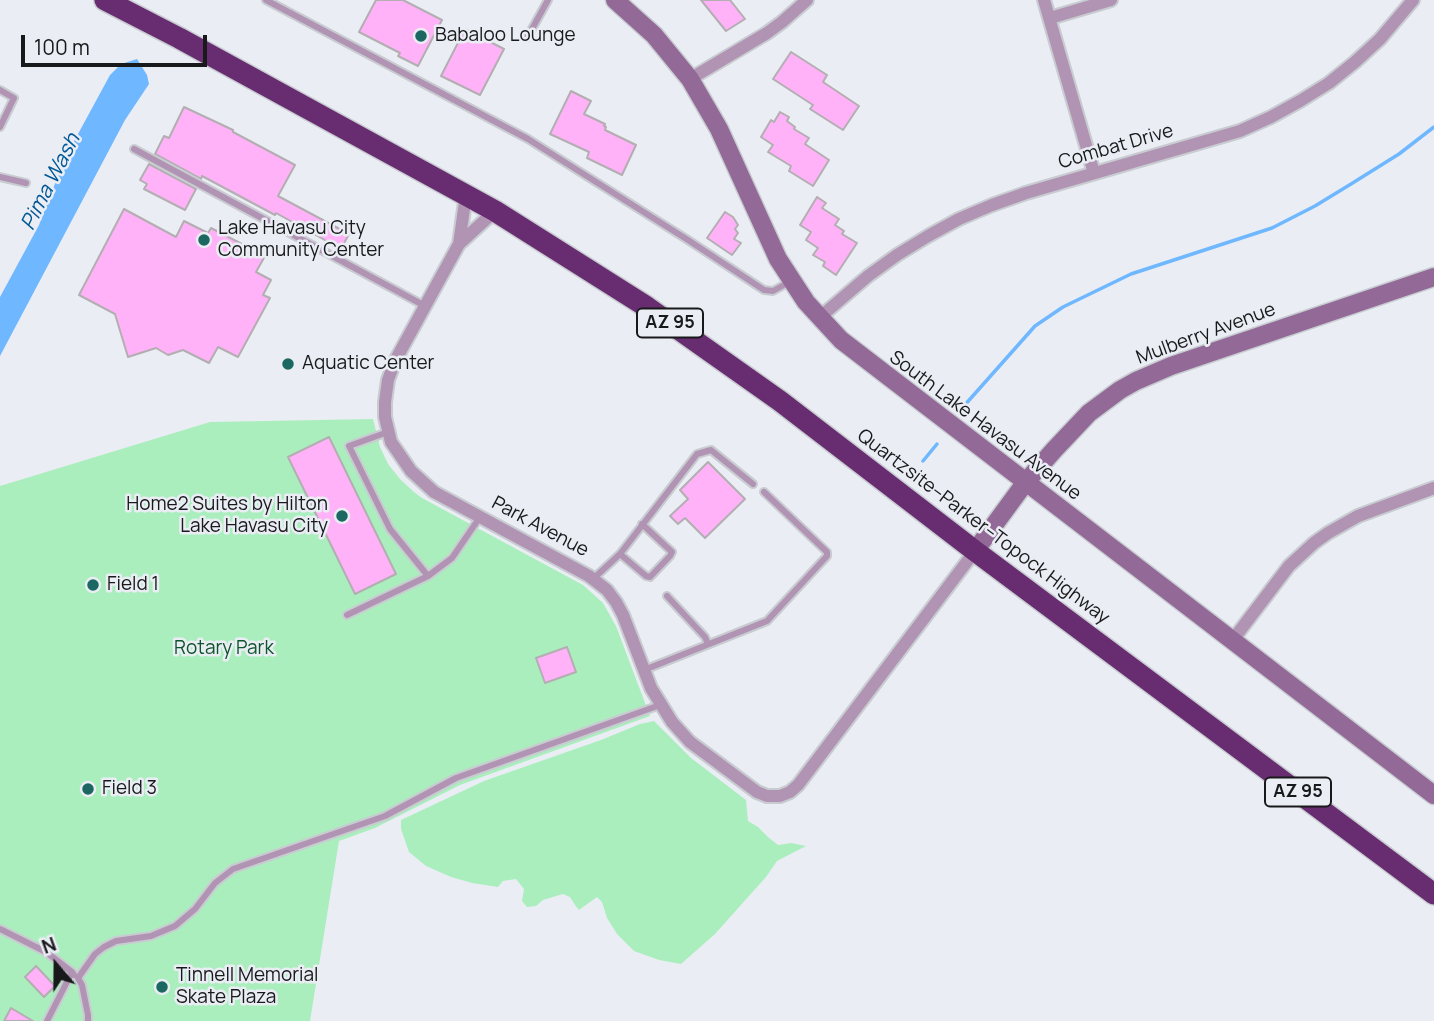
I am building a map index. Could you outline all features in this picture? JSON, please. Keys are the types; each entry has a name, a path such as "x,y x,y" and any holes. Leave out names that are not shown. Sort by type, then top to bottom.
{"highway":[{"name":"AZ 95","path":"104,0 179,38 495,211"},
{"name":"Quartzsite–Parker–Topock Highway","path":"495,211 647,307 780,401 975,551 1434,894"}],"main road":[{"name":"South Lake Havasu Avenue","path":"615,0 673,56 706,103 766,236 791,281 819,318 841,340 1434,795"},
{"name":"Mulberry Avenue","path":"975,551 1025,483 1089,413 1136,381 1183,362 1434,277"}],"street":[{"path":"690,79 767,33 807,0"},
{"path":"1044,0 1094,173"},
{"path":"1049,19 1111,0"},
{"name":"Combat Drive","path":"819,318 868,276 928,236 992,205 1240,131 1291,107 1329,83 1355,62 1380,39 1413,0"},
{"name":"Park Avenue","path":"459,243 466,195"},
{"name":"Park Avenue","path":"495,211 459,243 394,361 385,402 385,417 391,442 418,478 434,492 593,579 607,590 620,608 660,705 690,742 757,792 767,796 780,796 798,785"},
{"path":"1232,641 1284,573 1314,543 1358,516 1434,488"},
{"name":"Mulberry Avenue","path":"798,785 975,551"}],"lane":[{"path":"266,0 528,139 764,290 773,291 791,281"},
{"path":"527,38 548,0"},
{"path":"0,90 14,98 0,127"},
{"path":"134,149 425,306"},
{"path":"0,177 26,183"},
{"path":"388,432 349,446 390,529 428,576"},
{"path":"593,579 620,554 697,454 711,450 753,484"},
{"path":"644,670 767,621 827,556 827,552 764,492"},
{"path":"347,615 428,576 452,558 480,517"},
{"path":"620,554 650,577 670,555 671,552 642,524"},
{"path":"667,596 705,637 708,644"},
{"path":"78,978 95,954 108,944 123,939 151,936 176,926 195,909 219,879 239,866 385,816 456,778 660,705"},
{"path":"0,929 46,952 78,978 82,985 88,1021"},
{"path":"47,1021 72,972"}],"green space":[{"name":"Rotary Park","path":"373,419 380,447 388,464 414,492 583,585 603,603 616,626 650,716 460,785 375,828 339,841 310,1021 0,1021 0,486 210,422"},
{"path":"654,721 691,758 746,800 748,821 778,845 791,843 806,846 777,861 715,934 681,964 634,951 617,934 597,897 579,910 570,897 563,894 543,900 536,906 527,907 522,901 524,889 516,879 503,881 498,887 472,883 426,866 409,852 401,829 401,820 484,781"}],"water":[{"path":"137,59 149,84 125,120 0,356 0,297 39,225 65,158 110,75 121,64"}],"building":[{"path":"376,0 403,0 442,20 418,66 398,56 400,53 359,32"},
{"path":"701,0 730,0 745,19 726,31"},
{"path":"465,29 504,49 480,95 441,76"},
{"path":"791,52 827,75 823,82 859,106 843,130 810,109 813,105 773,79"},
{"path":"571,91 591,101 584,114 605,124 605,130 636,145 622,175 587,158 589,152 550,134"},
{"path":"184,107 233,130 295,165 278,196 349,234 341,249 276,213 275,215 202,176 201,179 155,154 164,136 169,138"},
{"path":"780,112 789,117 787,121 794,129 809,138 805,144 829,160 813,186 789,171 791,166 768,152 773,145 761,137 771,120 774,122"},
{"path":"149,164 196,189 185,210 144,189 147,184 140,180"},
{"path":"817,197 826,203 822,208 839,219 835,225 844,231 842,234 857,243 836,275 823,266 825,262 813,255 818,248 806,240 811,232 800,225"},
{"path":"124,209 176,237 184,221 208,233 211,228 265,256 256,272 271,280 263,295 270,298 238,357 218,347 209,363 183,350 168,355 156,348 128,357 115,314 79,295"},
{"path":"725,212 733,217 738,225 735,229 738,233 734,239 741,243 732,255 707,238"},
{"name":"Home2 Suites by Hilton Lake Havasu City","path":"329,437 396,574 355,594 288,457"},
{"path":"708,462 745,499 705,538 685,518 678,524 670,516 688,499 680,490"},
{"path":"567,647 576,672 545,683 536,658"},
{"path":"36,966 55,986 44,997 25,977"},
{"path":"11,1008 33,1021 4,1021"}],"waterway":[{"path":"963,407 1035,326 1063,307 1131,274 1272,228 1351,184 1399,154 1434,127"},
{"path":"923,461 937,444"}],"place":[{"name":"Babaloo Lounge","path":"421,36"},
{"name":"Lake Havasu City Community Center","path":"204,240"},
{"name":"Aquatic Center","path":"288,364"},
{"name":"Home2 Suites by Hilton Lake Havasu City","path":"342,516"},
{"name":"Field 1","path":"93,585"},
{"name":"Field 3","path":"88,789"},
{"name":"Tinnell Memorial Skate Plaza","path":"162,987"}],"water label":[{"name":"Pima Wash","path":"51,182"}]}
